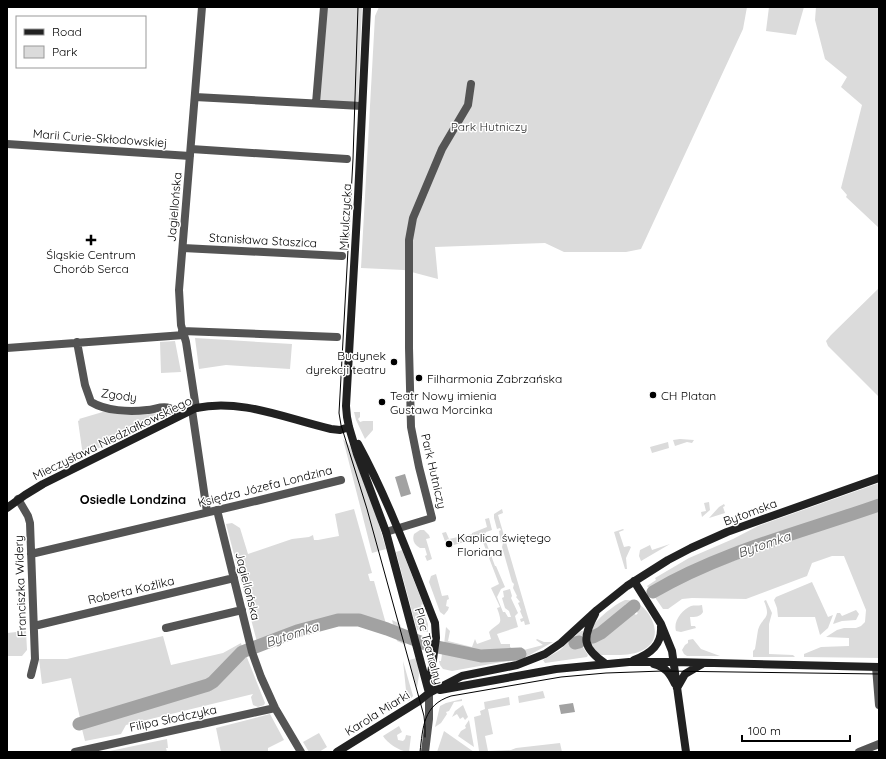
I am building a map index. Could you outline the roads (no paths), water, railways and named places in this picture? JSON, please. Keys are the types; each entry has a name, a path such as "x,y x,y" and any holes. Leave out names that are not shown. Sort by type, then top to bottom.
{"street":[{"name":"Jagiellońska","path":"202,7 179,290 183,333 186,342 207,512"},
{"path":"316,103 324,7"},
{"name":"Mikulczycka","path":"349,427 346,406 358,205 367,7"},
{"name":"Park Hutniczy","path":"398,528 432,518 418,467 412,427 409,348 410,240 413,218 442,149 468,105 471,84"},
{"path":"195,97 362,106"},
{"name":"Marii Curie-Skłodowskiej","path":"7,144 347,159"},
{"name":"Stanisława Staszica","path":"183,248 342,256"},
{"path":"7,348 183,333 337,338"},
{"name":"Zgody","path":"77,342 85,385 91,402 96,405 124,410 147,410 168,407 172,410 176,417"},
{"name":"Mieczysława Niedziałkowskiego","path":"7,508 18,499 51,480 194,409 215,405 238,406 331,429 340,430 349,427"},
{"name":"Plac Teatralny","path":"349,427 375,476 398,528 435,623 436,638 429,693"},
{"name":"Plac Teatralny","path":"349,427 386,532 429,693"},
{"name":"Bytomska","path":"606,664 592,654 586,644 586,635 597,610 634,581 668,560 715,537 879,478"},
{"name":"Księdza Józefa Londzina","path":"31,554 341,480"},
{"name":"Franciszka Widery","path":"18,499 28,516 30,523 34,626 34,659 31,675"},
{"name":"Jagiellońska","path":"217,510 250,643 261,678 275,708 301,752"},
{"path":"386,532 398,528"},
{"name":"Roberta Koźlika","path":"34,626 234,578"},
{"path":"634,581 661,624 669,641 674,662 686,752"},
{"path":"166,628 242,610"},
{"name":"Karola Miarki","path":"337,752 420,701 429,693 462,676 517,665 536,659 561,643 597,610"},
{"path":"629,662 645,656 655,647 662,634 661,624"},
{"path":"629,662 654,664 663,667 670,674 677,688"},
{"path":"425,752 429,719 429,693 544,671 606,664 629,662 674,662 877,667 879,705"},
{"path":"677,688 685,674 705,663"},
{"name":"Filipa Słodczyka","path":"75,752 275,708"},
{"path":"859,752 879,744"}],"waterway":[{"name":"Bytomka","path":"653,592 707,565 735,554 879,505"},
{"name":"Bytomka","path":"593,637 601,633 634,606"},
{"name":"Bytomka","path":"79,724 208,685 213,682 242,652 297,631 338,620 359,620 428,645 481,656 520,654"},
{"name":"Bytomka","path":"575,643 579,642"}],"tram line":[{"path":"358,7 353,159 339,413 341,425 367,509 424,716 425,737"},
{"path":"420,752 426,718 435,705 442,700 451,696 561,677 606,673 663,671 879,674"}],"place":[{"name":"Śląskie Centrum Chorób Serca","path":"91,240"},
{"name":"Budynek dyrekcji teatru","path":"394,362"},
{"name":"Filharmonia Zabrzańska","path":"419,378"},
{"name":"CH Platan","path":"653,395"},
{"name":"Teatr Nowy imienia Gustawa Morcinka","path":"382,402"},
{"name":"Kaplica świętego Floriana","path":"449,544"}],"district":[{"name":"Osiedle Londzina","path":"133,499"}]}
